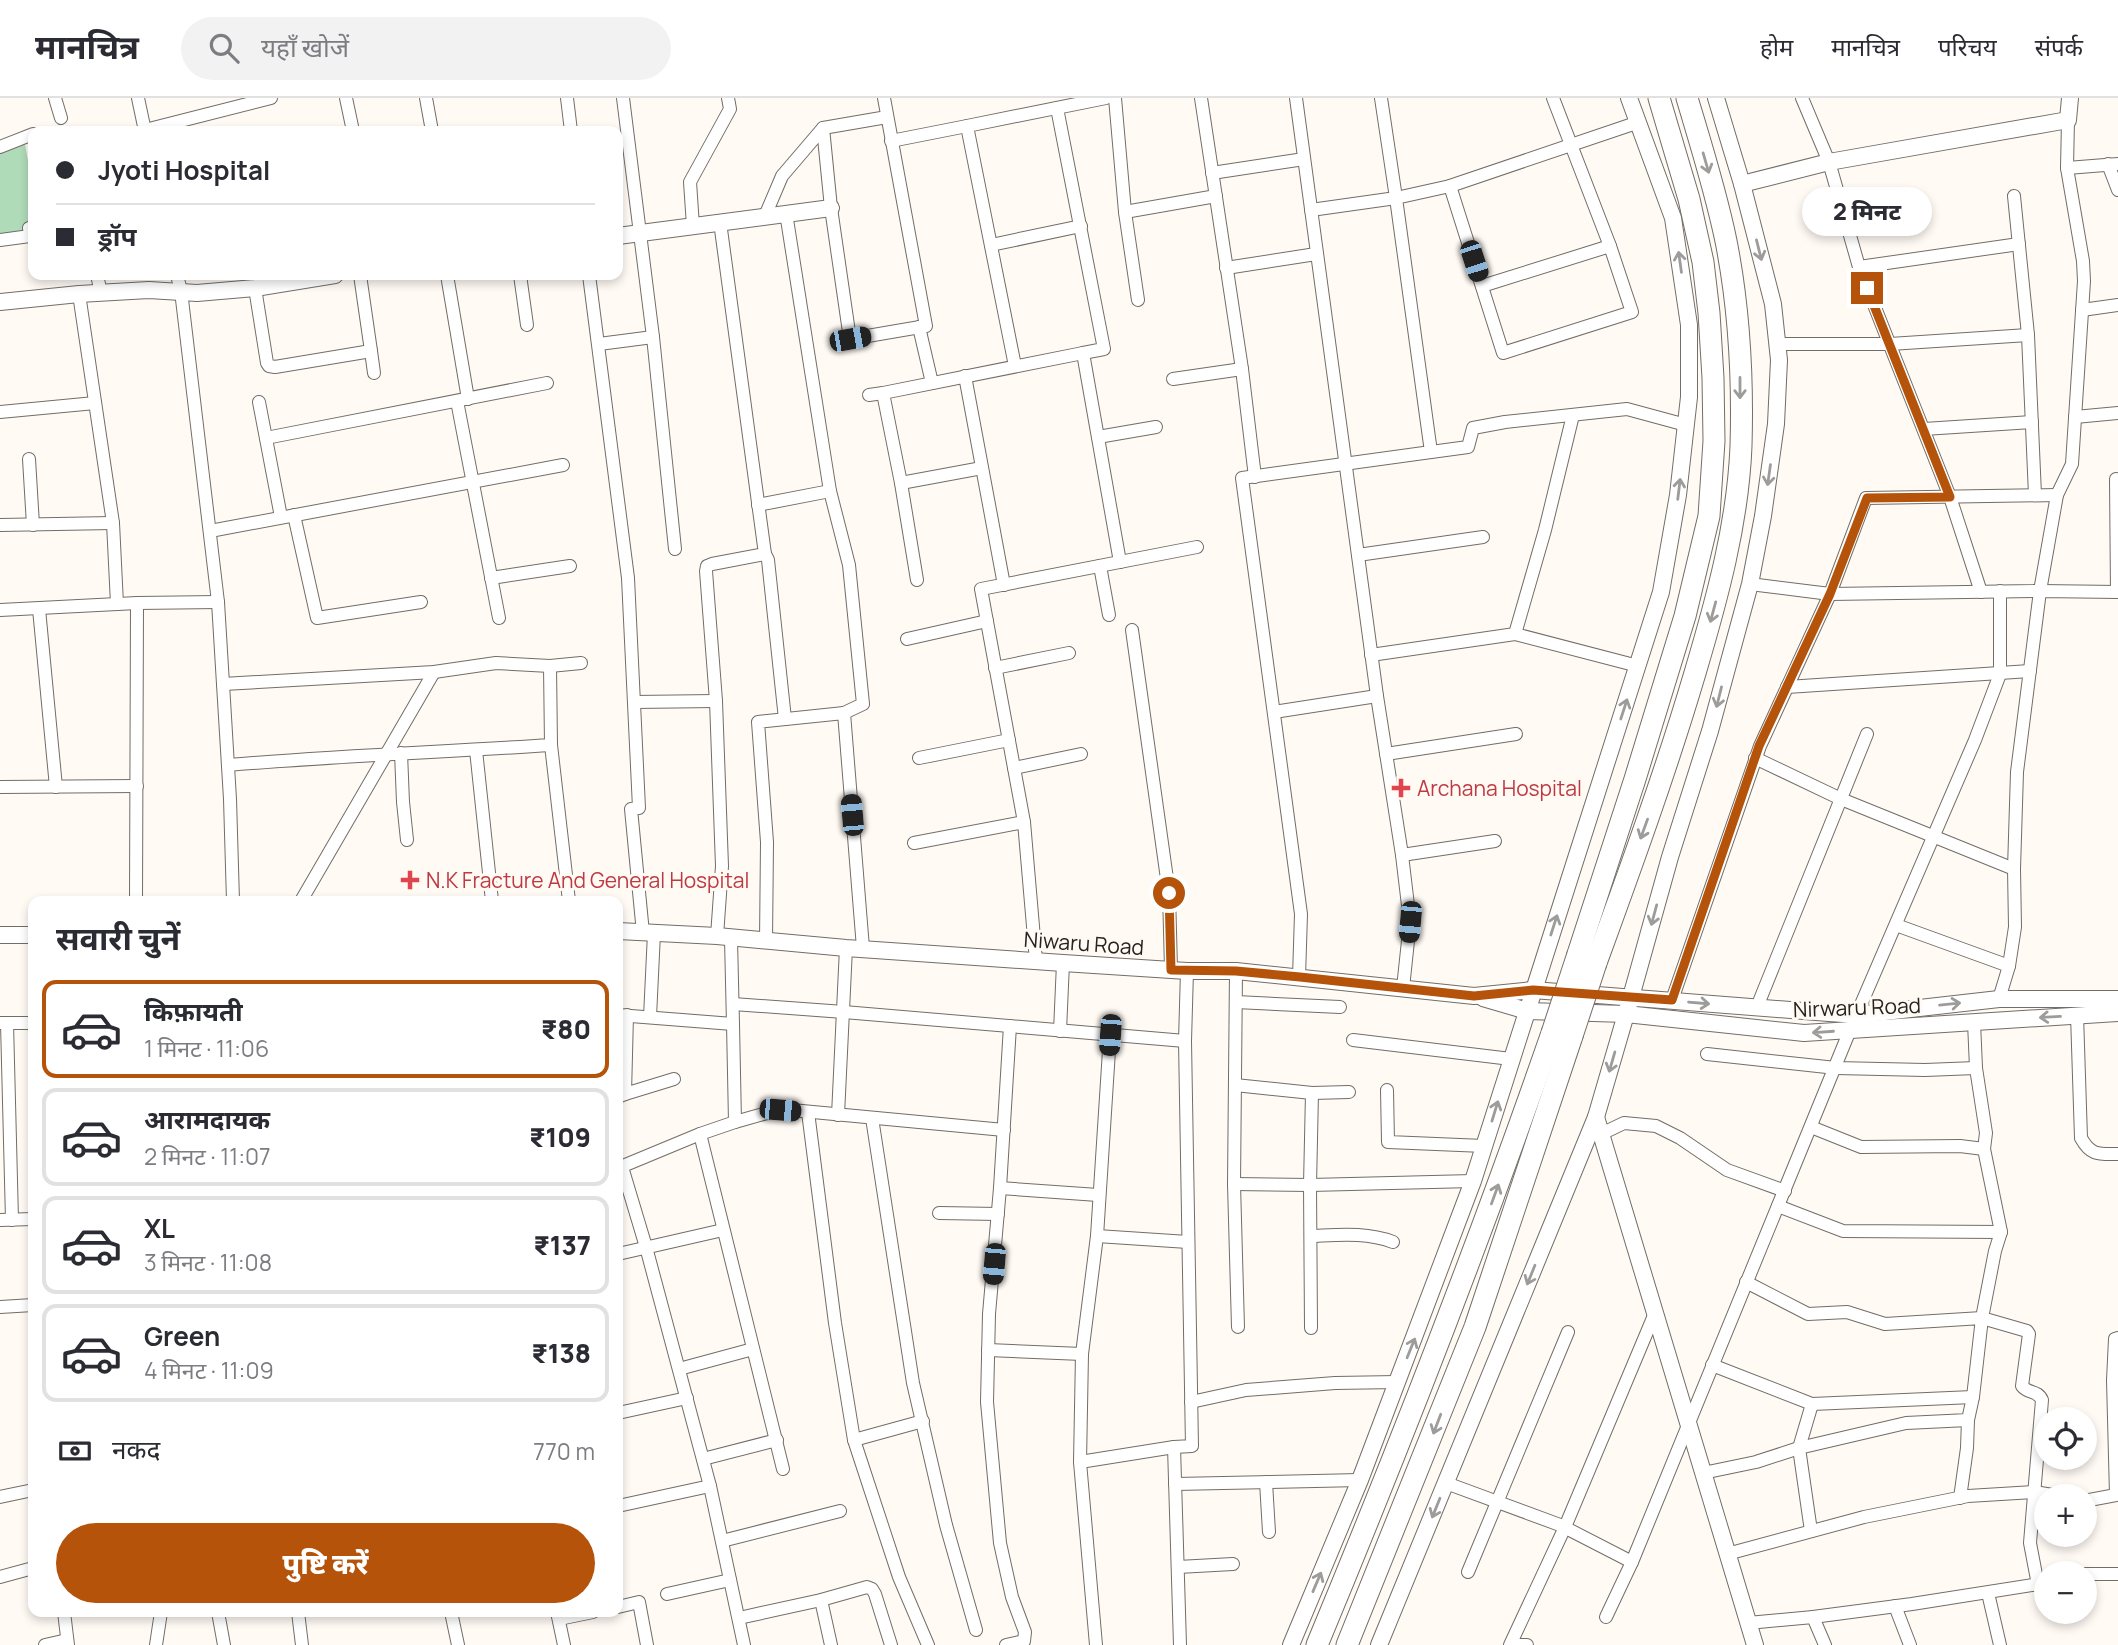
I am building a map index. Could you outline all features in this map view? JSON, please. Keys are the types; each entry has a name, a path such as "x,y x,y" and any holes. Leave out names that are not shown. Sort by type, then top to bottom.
{"highway":[{"path":"1347,1645 1475,1327 1587,958 1635,779 1685,616 1709,516 1714,441 1713,379 1703,262 1689,200 1659,98"},
{"path":"1587,958 1658,789 1719,588 1735,512 1741,446 1740,367 1734,293 1715,193 1686,98"},
{"path":"1317,1645 1387,1477 1562,1034"}],"street":[{"path":"55,98 61,118"},
{"path":"138,98 144,126"},
{"path":"159,126 218,104 271,98"},
{"path":"346,98 352,126"},
{"path":"426,98 431,126"},
{"path":"567,98 570,126"},
{"path":"623,98 653,337 675,549"},
{"path":"693,226 690,182 730,109 728,98"},
{"path":"823,128 831,208 850,339 926,326 884,98"},
{"path":"891,141 1106,98"},
{"path":"1115,98 1125,212 1138,300"},
{"path":"1201,98 1255,477"},
{"path":"1296,98 1371,655 1402,855 1410,922 1403,988"},
{"path":"1381,98 1432,452"},
{"path":"1450,186 1503,353 1632,312 1610,246 1553,98"},
{"path":"1291,1645 1360,1480 1473,1181 1661,592 1678,495 1689,397 1689,325 1673,218 1629,98"},
{"path":"1379,1645 1596,1117 1670,858 1710,731 1750,584 1776,424 1779,360 1773,304 1742,184 1716,98"},
{"path":"1802,98 1829,162 1859,267 1950,497 1981,592"},
{"path":"1999,999 2009,966 2015,927 2017,772 2040,591 2057,495 2072,464 2083,261 2067,168 2070,98"},
{"path":"869,395 1104,349 1057,108"},
{"path":"765,216 782,176 823,128 887,117"},
{"path":"1742,184 1829,162 2068,120"},
{"path":"1311,210 1396,198 1450,186 1639,122"},
{"path":"967,126 1015,366"},
{"path":"0,147 28,136"},
{"path":"1212,173 1304,159"},
{"path":"2067,168 2113,164 2118,190"},
{"path":"2014,195 2028,335 2035,495"},
{"path":"1125,212 1216,196"},
{"path":"623,235 831,208"},
{"path":"766,942 767,842 758,722 844,713 863,704 849,565 831,491 786,213"},
{"path":"720,222 758,505 768,560 785,719"},
{"path":"991,245 1081,226"},
{"path":"0,240 28,236"},
{"path":"1859,267 2019,244"},
{"path":"1482,286 1610,246"},
{"path":"1226,268 1316,254"},
{"path":"98,280 101,293"},
{"path":"178,280 218,602 233,896"},
{"path":"0,303 149,290 197,293 304,280"},
{"path":"361,280 374,373"},
{"path":"448,280 472,482 499,618"},
{"path":"521,280 527,325"},
{"path":"590,280 628,578 639,808 631,809 648,933 650,1017"},
{"path":"255,288 269,366 371,351"},
{"path":"79,294 113,523 117,604"},
{"path":"2082,310 2118,305"},
{"path":"919,327 932,383"},
{"path":"1777,344 1890,344 2028,335"},
{"path":"599,344 653,337"},
{"path":"1083,353 1120,562"},
{"path":"1173,379 1241,369"},
{"path":"965,376 1004,585"},
{"path":"267,438 547,383"},
{"path":"883,393 917,580"},
{"path":"259,401 287,516 317,618 421,602"},
{"path":"0,412 95,403"},
{"path":"1300,977 1301,914 1242,478 1468,447 1473,428 1505,422 1627,409 1686,425"},
{"path":"2075,417 2118,413"},
{"path":"1515,634 1545,530 1573,415"},
{"path":"1924,429 2032,422"},
{"path":"1098,437 1156,427"},
{"path":"29,459 33,525"},
{"path":"211,531 563,466"},
{"path":"901,483 982,468"},
{"path":"1750,584 1830,594 2118,592 2116,479"},
{"path":"758,505 831,491"},
{"path":"1672,1000 1755,758 1830,594 1867,498 2057,495"},
{"path":"0,525 113,523"},
{"path":"1358,555 1483,537"},
{"path":"1036,961 1024,822 981,589 1197,547"},
{"path":"735,1122 733,1004 724,937 716,701 707,566 765,554"},
{"path":"491,578 570,566"},
{"path":"1100,566 1109,615"},
{"path":"1606,1617 1632,1562 1850,1030 1975,740 2000,674 2000,591"},
{"path":"0,610 218,602"},
{"path":"136,896 137,603"},
{"path":"39,609 56,787"},
{"path":"907,639 987,621"},
{"path":"1080,1462 1192,1446 1185,1041 1179,970 1132,630"},
{"path":"1371,655 1515,634 1638,666"},
{"path":"995,668 1069,653"},
{"path":"223,684 433,672 496,663 550,666 581,663"},
{"path":"550,666 551,745 568,896"},
{"path":"1787,687 2030,671"},
{"path":"304,896 433,672"},
{"path":"1274,712 1377,696"},
{"path":"634,702 716,701"},
{"path":"844,713 863,948"},
{"path":"1386,754 1516,734"},
{"path":"1757,1007 1867,734"},
{"path":"919,758 1009,740"},
{"path":"228,765 551,745"},
{"path":"476,750 491,896"},
{"path":"401,753 407,840"},
{"path":"1014,768 1081,754"},
{"path":"1755,758 1841,799 2014,869"},
{"path":"0,787 137,786"},
{"path":"914,843 1024,822"},
{"path":"1402,855 1495,842"},
{"path":"1896,925 2009,966"},
{"name":"Niwaru Road","path":"623,931 1063,963 1236,971 1474,996 1533,990 1632,997"},
{"path":"0,935 28,935"},
{"path":"838,1115 846,948"},
{"path":"1060,1031 1063,963"},
{"path":"1236,971 1234,1184 1238,1327"},
{"name":"Nirwaru Road","path":"1474,996 1527,1011 1626,1014 1804,1033 2118,1013"},
{"name":"Nirwaru Road","path":"1632,997 1858,1014 1999,999 2118,999"},
{"path":"1236,1002 1340,1007"},
{"path":"733,1004 1185,1041"},
{"path":"623,1015 733,1024"},
{"path":"2077,1015 2081,1138 2092,1152 2118,1154"},
{"path":"1960,1497 1982,1318 2001,1232 1984,1149 1986,1133 1976,1068 1974,1022"},
{"path":"28,1023 3,1023 6,1220 28,1219"},
{"path":"1006,1645 1024,1641 1025,1632 1012,1597 1000,1543 986,1402 1010,1026"},
{"path":"1097,1645 1080,1462 1082,1354 1097,1236 1110,1035"},
{"path":"1353,1040 1511,1059"},
{"path":"1707,1054 1836,1068 1976,1068"},
{"path":"623,1095 674,1079"},
{"path":"1235,1085 1312,1093 1349,1092"},
{"path":"1387,1090 1388,1142 1484,1146"},
{"path":"1311,1328 1312,1093"},
{"path":"623,1167 700,1134 780,1110 1004,1130"},
{"path":"808,1112 835,1323 854,1440 900,1577 928,1645"},
{"path":"1596,1117 1755,1645"},
{"path":"872,1118 913,1383 946,1525 976,1630"},
{"path":"1601,1134 1624,1123 1656,1126 1680,1138 1727,1170 1785,1191"},
{"path":"1811,1127 1861,1147 1960,1146 1984,1149"},
{"path":"700,1134 783,1469"},
{"path":"623,1177 646,1247 710,1486 744,1645"},
{"path":"1234,1184 1473,1181"},
{"path":"1000,1188 1098,1195"},
{"path":"1778,1206 1843,1231 2001,1232"},
{"path":"939,1213 998,1214"},
{"path":"623,1253 723,1230"},
{"path":"1311,1236 1363,1234 1393,1242"},
{"path":"1097,1236 1188,1242"},
{"path":"1746,1282 1808,1314 1847,1312 1885,1324 1982,1318 2023,1328 2029,1334 2022,1386 2025,1390 2038,1393 2042,1400 2035,1484"},
{"path":"0,1307 28,1305"},
{"path":"1510,1645 1565,1527 1655,1313"},
{"path":"1468,1572 1568,1332"},
{"path":"2097,1500 2116,1495 2113,1380 2115,1339 2118,1338"},
{"path":"679,1369 754,1349"},
{"path":"988,1350 1082,1354"},
{"path":"1712,1365 1812,1404 1973,1397"},
{"path":"1191,1402 1246,1390 1335,1383 1397,1382"},
{"path":"623,1412 687,1398"},
{"path":"1811,1531 1799,1448 1812,1404"},
{"path":"1703,1472 1756,1462 1799,1448 1906,1423 1968,1420"},
{"path":"854,1440 923,1422"},
{"path":"703,1459 777,1440"},
{"path":"1174,1447 1180,1645"},
{"path":"1175,1483 1360,1480"},
{"path":"1266,1482 1269,1532"},
{"path":"1446,1483 1565,1527 1632,1562"},
{"path":"623,1505 710,1486"},
{"path":"0,1497 28,1491"},
{"path":"1727,1553 1864,1517 1960,1497 2034,1492 2031,1543 2036,1561"},
{"path":"722,1541 840,1511"},
{"path":"1178,1567 1233,1564"},
{"path":"0,1577 28,1569"},
{"path":"2097,1574 2118,1574"},
{"path":"667,1594 730,1580"},
{"path":"1748,1623 1813,1617 2034,1585"},
{"path":"738,1618 867,1587 875,1594 891,1645"},
{"path":"1988,1593 2000,1645"},
{"path":"821,1600 831,1645"},
{"path":"623,1606 639,1602 647,1645"},
{"path":"1895,1606 1910,1645"},
{"path":"45,1645 68,1642 65,1617"},
{"path":"156,1645 160,1617"},
{"path":"219,1617 224,1645"},
{"path":"299,1617 302,1645"},
{"path":"452,1617 458,1645"},
{"path":"558,1617 564,1645"},
{"path":"1813,1617 1825,1645"},
{"path":"1517,1645 1527,1645"}],"green space":[{"path":"25,144 28,161 28,223 24,224 24,233 0,236 0,154"}],"place":[{"name":"Archana Hospital","path":"1401,788"},
{"name":"N.K Fracture And General Hospital","path":"410,880"}],"route":[{"path":"1169,893 1171,970 1236,971 1474,996 1533,990 1672,1000 1759,746 1830,594 1867,498 1950,497 1867,288"}]}
